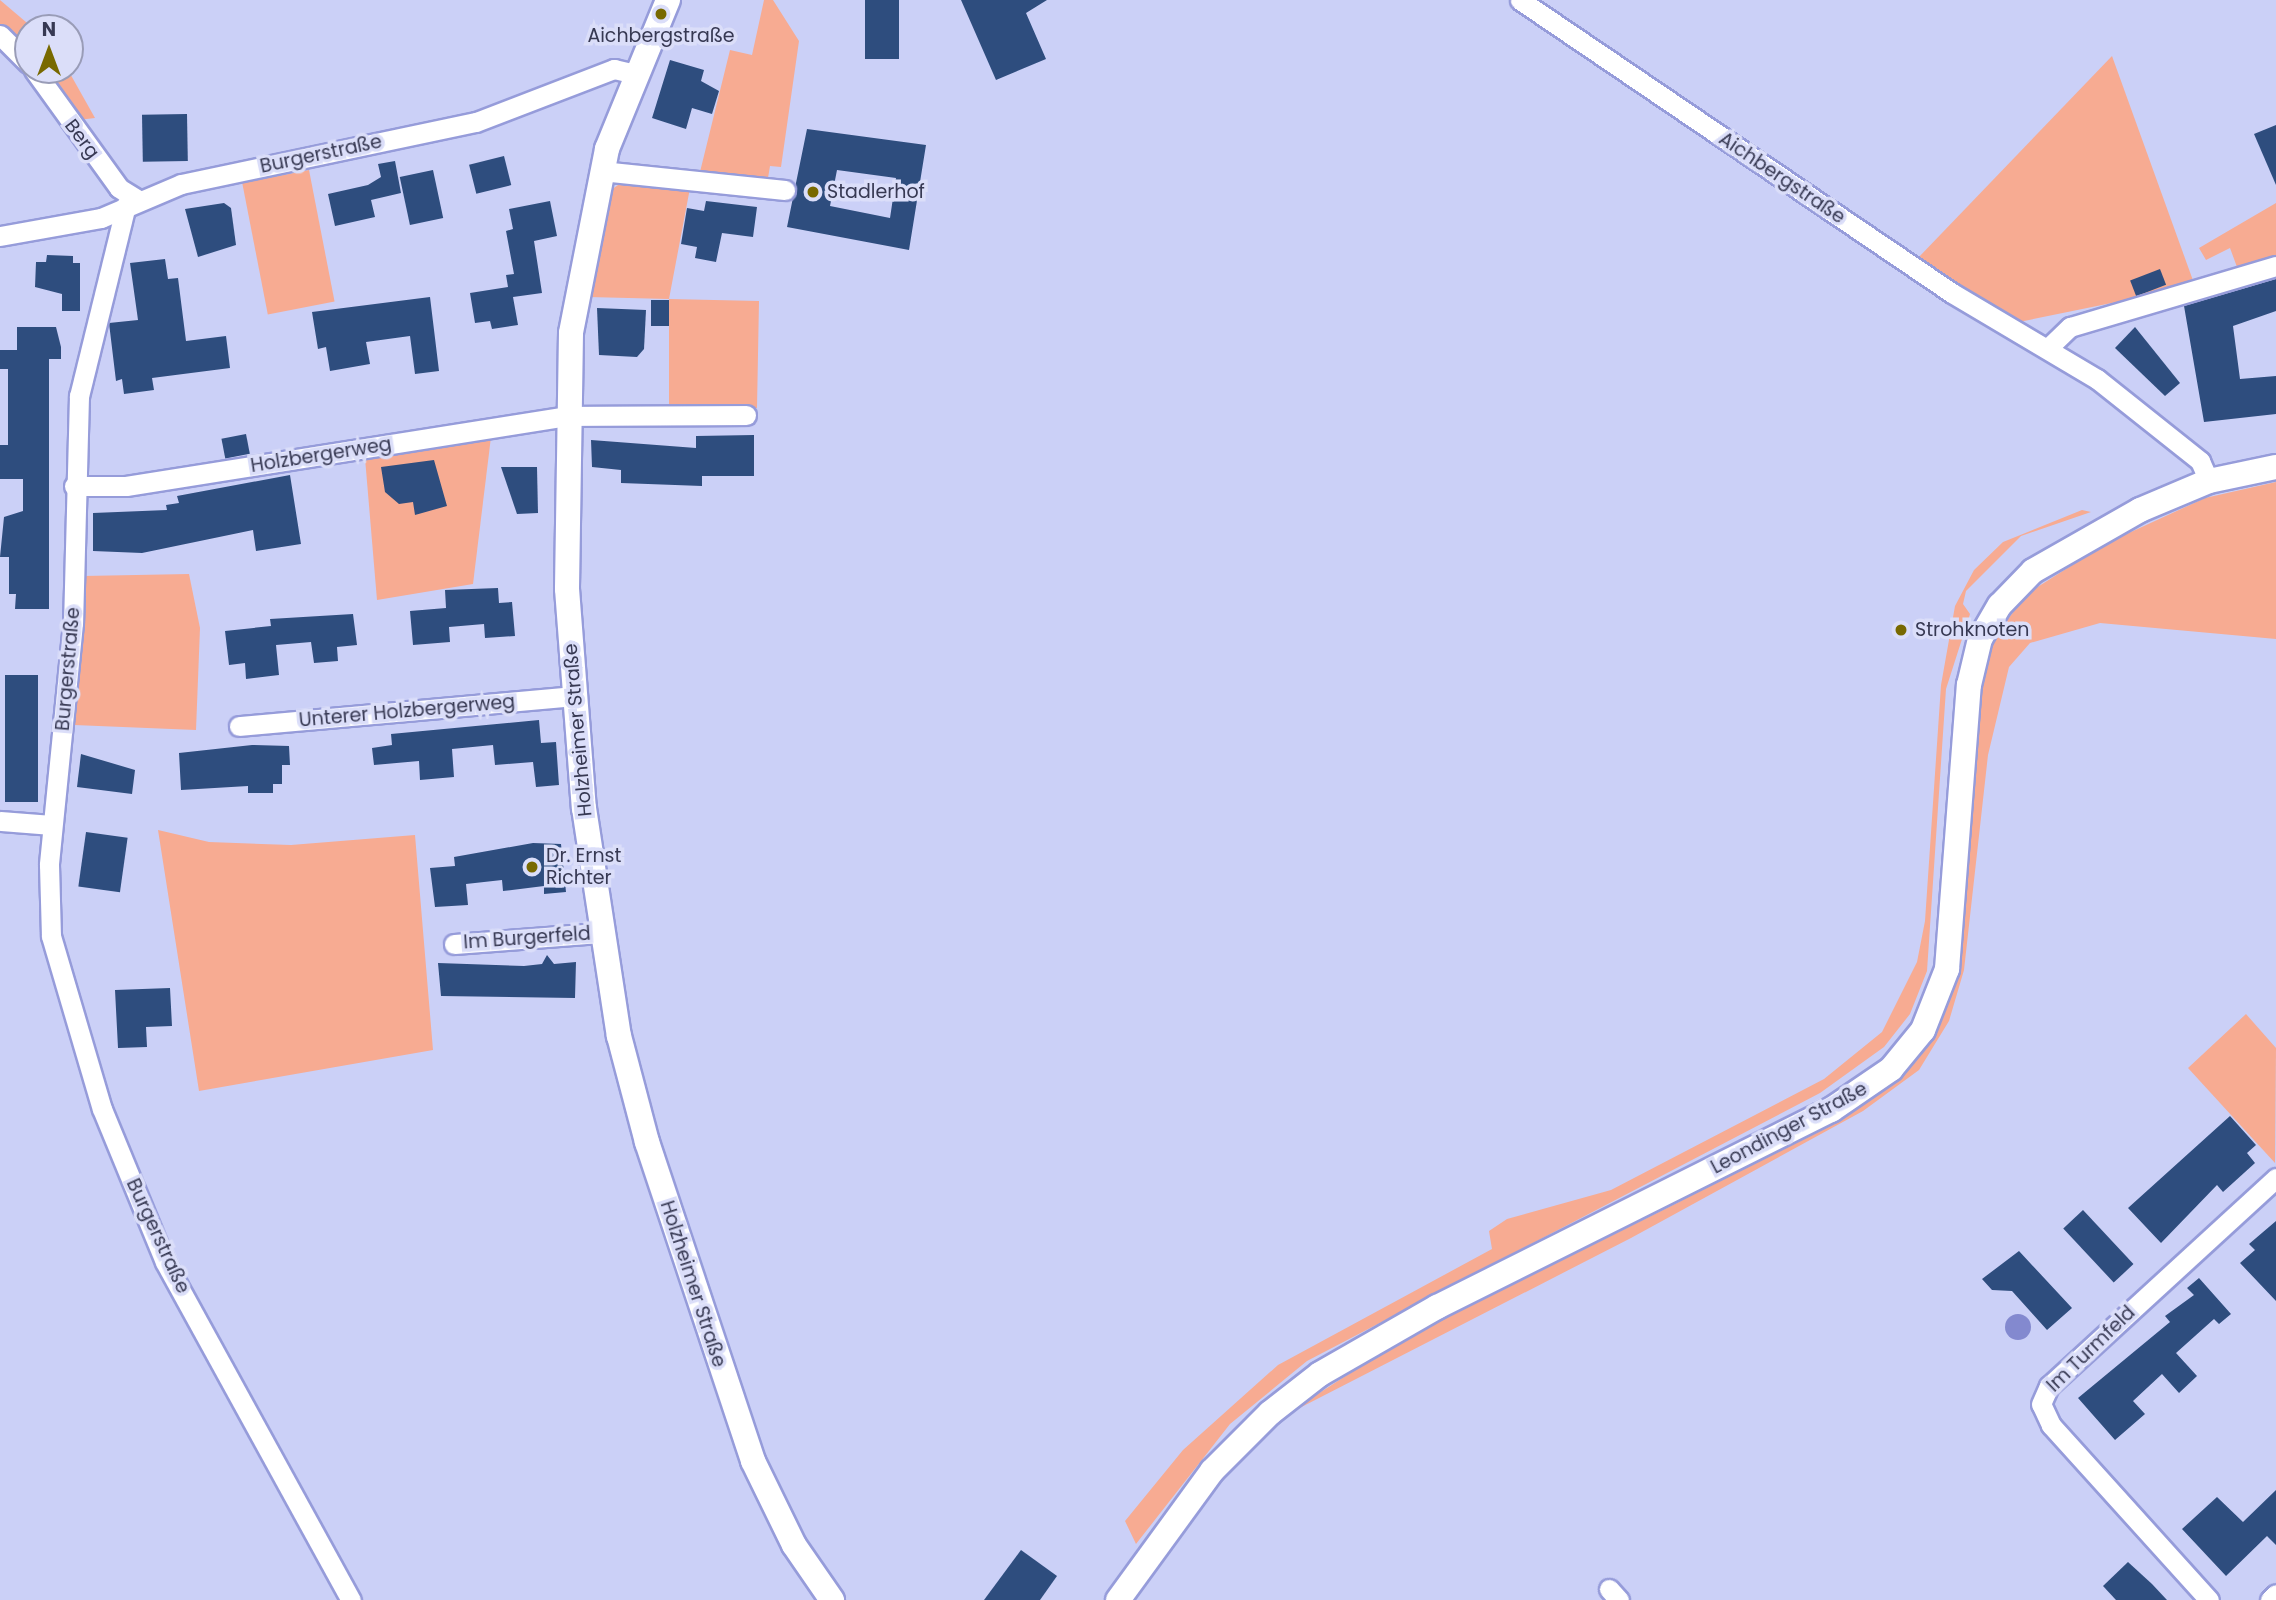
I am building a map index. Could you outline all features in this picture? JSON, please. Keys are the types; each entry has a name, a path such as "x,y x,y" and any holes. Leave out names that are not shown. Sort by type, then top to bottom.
{"street":[{"name":"Holzheimer Straße","path":"668,0 635,74 601,171 571,333 566,416 574,696 600,933 647,1142 733,1407 771,1504 832,1600"},
{"name":"Aichbergstraße","path":"1520,0 1952,293 2047,349 2176,439 2200,461 2209,481"},
{"path":"0,35 14,49"},
{"name":"Burgerstraße","path":"351,1600 165,1262 102,1109 51,936 52,825 71,663 74,486 85,356 132,202 181,184 476,122 614,69 635,74"},
{"name":"Berg","path":"44,84 132,202"},
{"path":"601,171 785,190"},
{"path":"0,236 101,218 132,202"},
{"path":"2047,349 2070,327 2276,266"},
{"name":"Holzbergerweg","path":"74,486 126,486 566,416 746,415"},
{"name":"Leondinger Straße","path":"1118,1600 1212,1471 1270,1413 1321,1374 1437,1307 1831,1110 1899,1060 1923,1030 1947,969 1969,685 1986,629 2014,589 2058,554 2209,481 2276,467"},
{"name":"Unterer Holzbergerweg","path":"239,726 574,696"},
{"path":"0,821 52,825"},
{"name":"Im Burgerfeld","path":"454,944 600,933"},
{"name":"Im Turmfeld","path":"2209,1600 2050,1425 2041,1404 2049,1386 2276,1178"},
{"path":"2270,1600 2276,1594"}],"shaded area":[{"path":"0,0 16,14 14,14 14,38 0,26"},
{"path":"764,0 773,0 799,41 781,167 770,166 768,178 699,176 730,50 752,55"},
{"path":"2112,56 2195,286 2019,322 1918,258"},
{"path":"53,84 76,84 95,118 78,120"},
{"path":"309,170 335,302 268,315 242,183"},
{"path":"621,183 690,188 669,299 588,297 608,192"},
{"path":"2276,203 2276,258 2237,267 2230,248 2206,260 2199,248"},
{"path":"669,299 759,301 757,408 669,410"},
{"path":"491,437 473,584 377,600 365,458"},
{"path":"2276,482 2276,639 2100,623 2030,643 2009,667 1988,755 1964,970 1949,1021 1919,1070 1863,1111 1631,1238 1282,1417 1403,1339 1679,1202 1895,1080 1939,1026 1959,971 1981,679 1997,633 2028,593 2107,543 2205,498"},
{"path":"2082,510 2091,512 2021,536 1966,591 1963,604 1970,614 1946,689 1927,971 1910,1014 1884,1047 1820,1093 1307,1361 1230,1424 1136,1544 1125,1521 1183,1450 1278,1365 1492,1249 1489,1231 1507,1219 1611,1190 1824,1079 1882,1032 1917,962 1925,921 1941,685 1955,606 1974,570 2003,542"},
{"path":"189,574 200,628 196,730 74,725 83,576"},
{"path":"158,830 209,842 291,845 415,835 433,1050 199,1091"},
{"path":"2246,1014 2276,1048 2275,1163 2188,1068"}],"water":[{"path":"2018,1314 2027,1318 2031,1327 2027,1336 2018,1340 2009,1336 2005,1327 2009,1318"}],"building":[{"path":"865,0 899,0 899,59 865,59"},
{"path":"961,0 1047,0 1026,13 1046,59 996,80"},
{"path":"670,60 704,70 701,81 719,91 712,114 692,108 686,129 652,118"},
{"path":"187,114 188,161 143,162 142,115"},
{"path":"2276,125 2276,185 2254,134"},
{"name":"Stadlerhof","path":"807,129 926,145 909,250 787,227","holes":["837,170 896,178 890,218 830,206"]},
{"path":"504,156 511,185 476,194 469,165"},
{"path":"395,161 401,193 371,200 375,217 335,226 328,194 368,185 381,177 378,164"},
{"path":"433,170 443,218 410,225 400,177"},
{"path":"550,201 557,236 534,241 542,293 513,297 518,325 492,329 490,321 475,323 470,293 508,287 506,275 514,274 506,231 513,229 509,209"},
{"path":"706,201 757,207 753,237 722,233 716,262 695,258 697,247 681,244 687,208 704,211"},
{"path":"224,203 231,208 236,245 198,257 185,209"},
{"path":"47,255 73,256 73,263 80,263 80,311 62,311 62,294 35,287 36,262 46,262"},
{"path":"165,259 168,279 178,278 186,341 226,336 230,368 152,378 154,390 124,394 122,379 116,381 109,323 138,320 130,263"},
{"path":"2160,269 2166,285 2136,296 2130,280"},
{"path":"2276,279 2276,311 2233,326 2240,379 2276,376 2276,414 2204,422 2184,306"},
{"path":"430,297 439,371 415,374 410,336 366,342 370,364 330,371 326,347 318,349 312,312"},
{"path":"651,300 669,300 669,326 651,326"},
{"path":"597,308 646,310 644,349 637,357 599,355"},
{"path":"17,327 56,327 61,347 61,359 49,359 49,609 15,609 16,594 9,594 9,557 0,557 4,517 23,511 23,479 0,479 0,445 8,445 8,369 0,369 0,350 17,350"},
{"path":"2135,327 2180,383 2165,396 2115,348"},
{"path":"246,434 250,454 225,458 221,439"},
{"path":"754,435 754,476 702,476 702,486 621,483 621,470 592,467 591,440 696,448 696,436"},
{"path":"434,460 447,506 415,515 413,502 399,504 385,492 381,467"},
{"path":"501,467 537,467 538,513 517,514"},
{"path":"290,475 301,544 256,551 253,530 142,553 93,551 93,513 167,510 166,505 179,503 177,496"},
{"path":"498,588 499,603 512,602 515,636 485,638 484,624 449,627 450,642 413,645 410,611 446,608 445,590"},
{"path":"353,614 357,645 337,647 338,661 314,663 311,642 276,645 279,675 246,679 245,663 229,665 225,631 271,626 270,619"},
{"path":"5,675 38,675 38,802 5,802"},
{"path":"539,720 541,743 556,742 559,785 536,787 533,762 495,765 493,745 452,749 454,777 420,780 419,761 374,765 372,748 392,745 391,734"},
{"path":"252,745 289,746 290,765 282,765 282,784 273,784 273,793 248,793 248,786 181,790 179,753"},
{"path":"81,754 135,770 132,794 77,787"},
{"path":"86,832 128,838 120,892 78,886"},
{"path":"533,843 561,844 566,892 544,894 544,886 503,891 502,880 466,884 468,905 435,907 430,868 455,866 454,857"},
{"path":"547,955 554,964 576,962 575,998 441,996 438,963 524,966 542,964"},
{"path":"170,988 172,1026 146,1027 147,1047 118,1048 115,990"},
{"path":"2230,1116 2256,1145 2247,1153 2255,1163 2223,1192 2217,1185 2161,1243 2128,1208"},
{"path":"2083,1210 2133,1264 2114,1283 2063,1228"},
{"path":"2276,1221 2276,1301 2240,1263 2255,1250 2249,1244"},
{"path":"2019,1251 2072,1308 2047,1330 2012,1291 1992,1290 1982,1279"},
{"path":"2199,1278 2231,1314 2219,1324 2214,1319 2176,1353 2197,1376 2179,1393 2162,1374 2133,1401 2145,1414 2115,1440 2078,1398 2170,1322 2165,1316 2194,1295 2187,1288"},
{"path":"2276,1490 2276,1545 2267,1536 2226,1576 2182,1529 2217,1497 2243,1522"},
{"path":"1021,1550 1057,1576 1040,1600 984,1600"},
{"path":"2128,1562 2167,1600 2116,1600 2103,1586"}],"place":[{"name":"Aichbergstraße","path":"661,14"},
{"name":"Stadlerhof","path":"813,192"},
{"name":"Strohknoten","path":"1901,630"},
{"name":"Dr. Ernst Richter","path":"532,867"}]}
